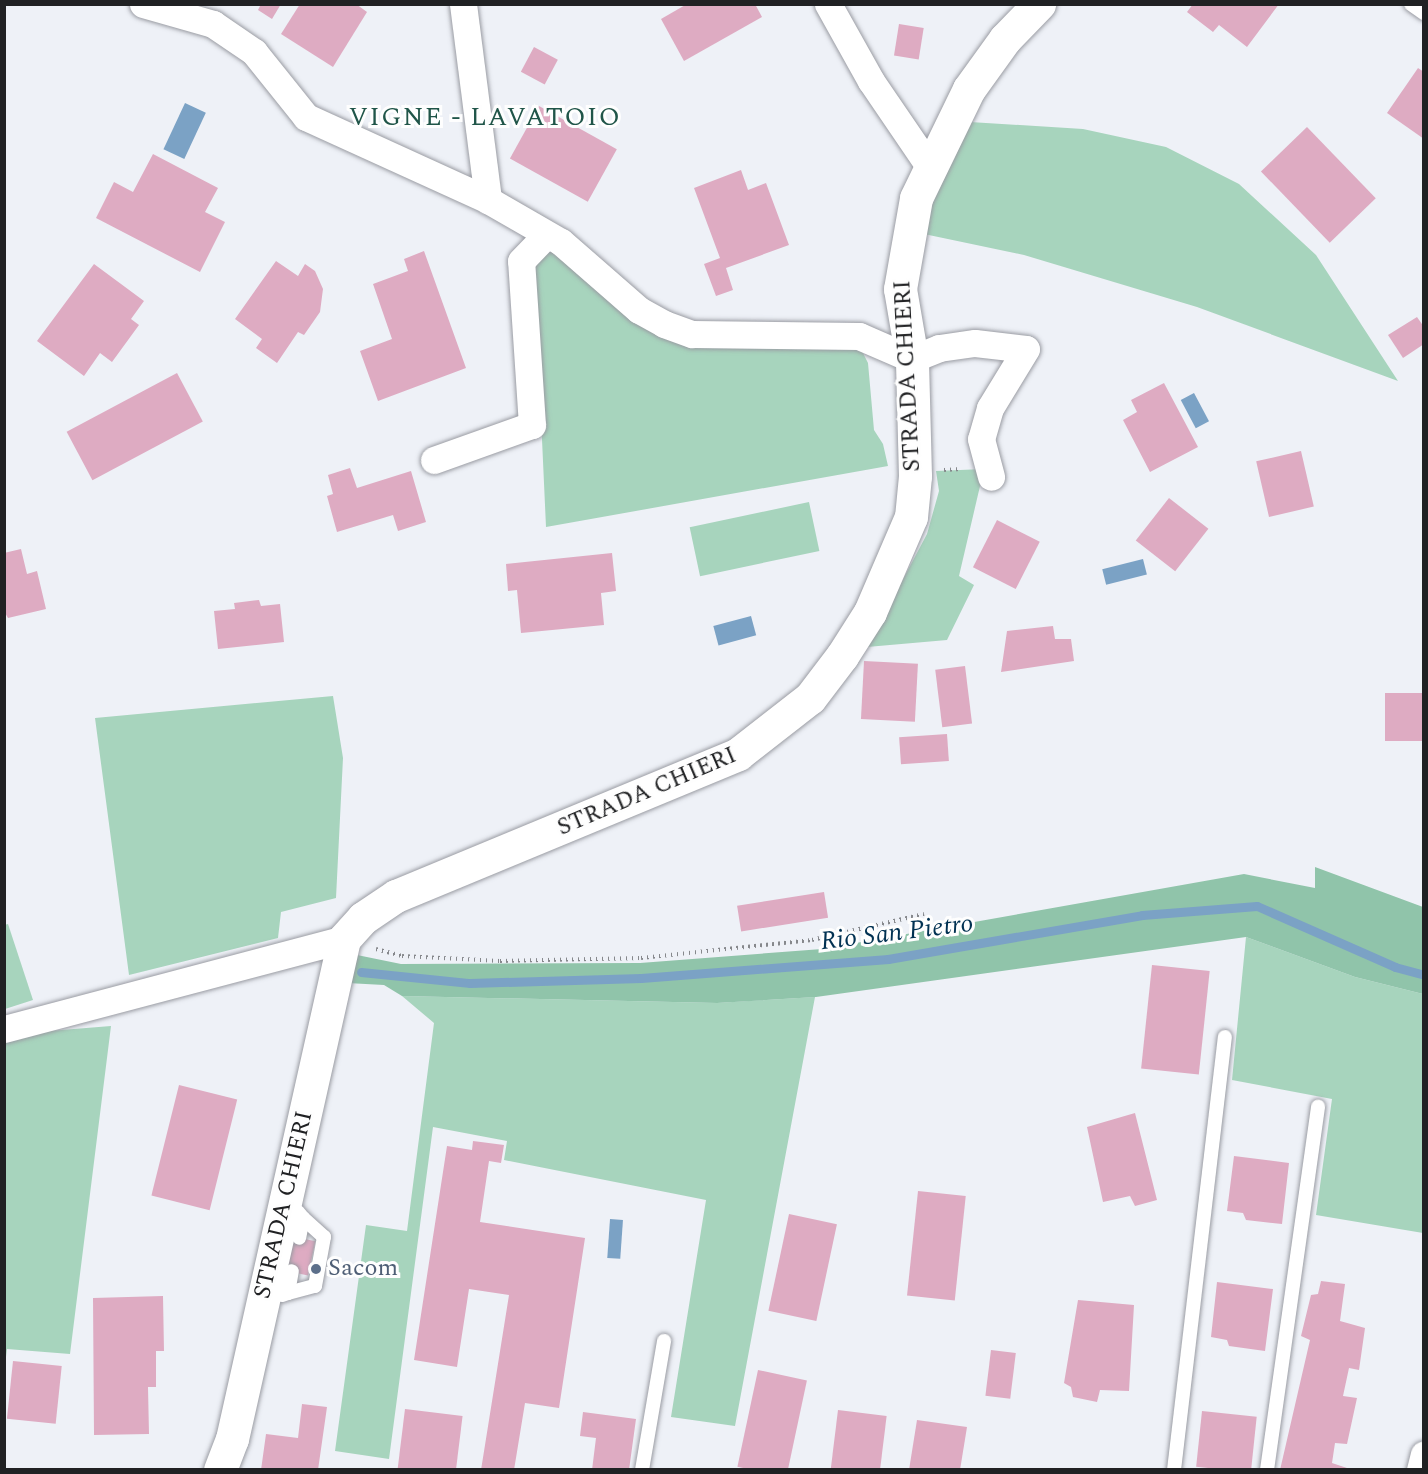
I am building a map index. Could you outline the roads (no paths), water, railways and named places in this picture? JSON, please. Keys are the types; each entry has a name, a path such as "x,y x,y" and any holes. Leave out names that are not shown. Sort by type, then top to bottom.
{"main road":[{"name":"STRADA CHIERI","path":"220,1470 232,1439 275,1296 294,1208 344,939 363,918 396,896 738,754 810,698 870,612 911,517 915,476 912,359 900,289 906,240 929,166 969,89 1005,39 1039,4"}],"street":[{"path":"143,4 213,24 254,52 306,117 488,200 547,234 639,310 692,334 859,336 912,359 939,348 975,343 1026,349 990,408 981,439 991,477"},
{"path":"463,4 488,200"},
{"path":"828,4 871,81 929,166"},
{"path":"434,460 532,425 521,261 547,234"},
{"path":"4,1029 344,939"},
{"path":"1420,1470 1424,1454"}],"lane":[{"path":"1411,4 1424,13"},
{"path":"1174,1470 1225,1037"},
{"path":"1267,1470 1318,1107"},
{"path":"294,1208 299,1238"},
{"path":"275,1296 315,1286 324,1237 294,1208"},
{"path":"275,1296 292,1271"},
{"path":"642,1470 664,1341"}],"water":[{"path":"185,103 206,113 184,159 163,149"},
{"path":"1194,393 1209,421 1196,428 1181,400"},
{"path":"1143,559 1147,575 1106,585 1102,569"},
{"path":"751,616 756,635 719,645 713,626"},
{"path":"610,1219 623,1220 620,1259 607,1258"}],"waterway":[{"name":"Rio San Pietro","path":"361,972 470,983 641,978 888,959 1142,915 1257,906 1395,967 1424,975"}],"place":[{"name":"Sacom","path":"316,1269"}],"district":[{"name":"VIGNE - LAVATOIO","path":"485,118"}]}
